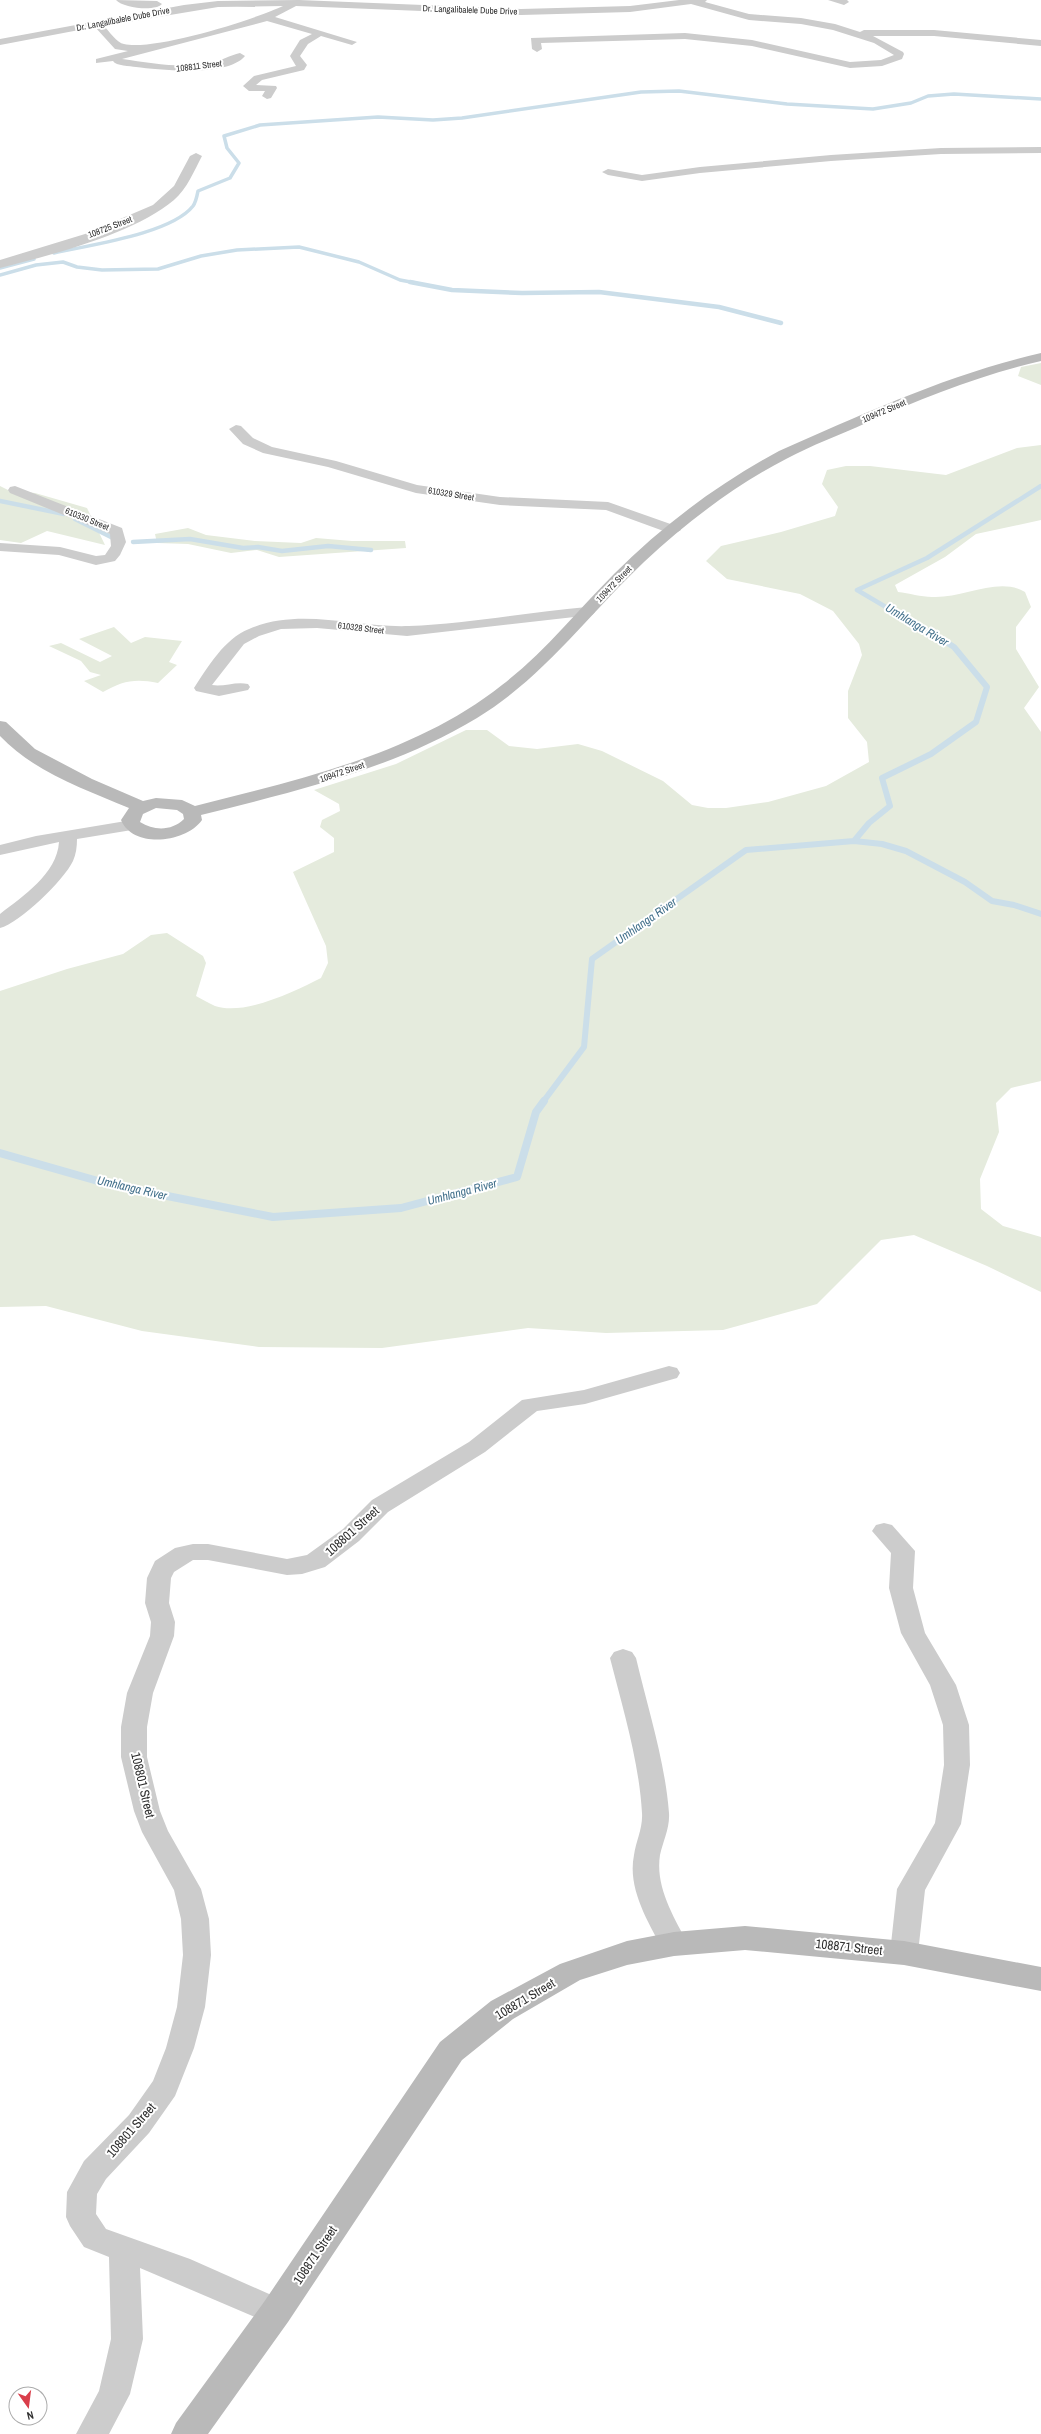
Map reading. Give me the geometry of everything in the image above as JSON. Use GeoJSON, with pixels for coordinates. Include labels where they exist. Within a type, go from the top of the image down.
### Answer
{"type":"FeatureCollection","features":[{"type":"Feature","properties":{"kind":"street"},"geometry":{"type":"LineString","coordinates":[[121,0],[136,5],[185,0]]}},
{"type":"Feature","properties":{"kind":"street"},"geometry":{"type":"LineString","coordinates":[[833,0],[844,2]]}},
{"type":"Feature","properties":{"kind":"street"},"geometry":{"type":"LineString","coordinates":[[537,48],[534,40],[617,39],[674,36],[752,43],[850,65],[882,63],[898,57],[899,54],[896,51],[857,34],[818,24],[714,13],[697,1]]}},
{"type":"Feature","properties":{"kind":"street","name":"Dr. Langalibalele Dube Drive"},"geometry":{"type":"LineString","coordinates":[[0,42],[213,4],[300,3],[521,12],[630,8],[697,1]]}},
{"type":"Feature","properties":{"kind":"street"},"geometry":{"type":"LineString","coordinates":[[97,24],[120,51],[143,50],[265,18],[300,3]]}},
{"type":"Feature","properties":{"kind":"street"},"geometry":{"type":"LineString","coordinates":[[265,18],[352,42]]}},
{"type":"Feature","properties":{"kind":"street"},"geometry":{"type":"LineString","coordinates":[[706,29],[703,33],[720,39]]}},
{"type":"Feature","properties":{"kind":"street"},"geometry":{"type":"LineString","coordinates":[[267,96],[272,88],[249,88],[248,86],[258,78],[300,68],[302,66],[301,61],[295,56],[304,42],[320,33]]}},
{"type":"Feature","properties":{"kind":"street"},"geometry":{"type":"LineString","coordinates":[[857,34],[934,33],[1041,43]]}},
{"type":"Feature","properties":{"kind":"street","name":"108811 Street"},"geometry":{"type":"LineString","coordinates":[[120,51],[105,60],[177,70],[217,65],[240,56]]}},
{"type":"Feature","properties":{"kind":"street"},"geometry":{"type":"LineString","coordinates":[[608,172],[642,178],[700,170],[830,158],[941,151],[1041,150]]}},
{"type":"Feature","properties":{"kind":"street","name":"108725 Street"},"geometry":{"type":"LineString","coordinates":[[0,264],[115,226],[152,210],[169,199],[178,190],[196,156]]}},
{"type":"Feature","properties":{"kind":"street","name":"109472 Street"},"geometry":{"type":"LineString","coordinates":[[192,812],[323,779],[380,759],[455,725],[507,689],[587,612],[620,577],[674,530],[718,495],[759,467],[784,454],[978,373],[1041,357]]}},
{"type":"Feature","properties":{"kind":"street","name":"610329 Street"},"geometry":{"type":"LineString","coordinates":[[236,428],[248,441],[268,450],[331,464],[416,489],[500,501],[608,506],[674,530]]}},
{"type":"Feature","properties":{"kind":"street","name":"610330 Street"},"geometry":{"type":"LineString","coordinates":[[0,547],[60,551],[96,561],[110,558],[118,546],[120,538],[117,531],[112,528],[15,490]]}},
{"type":"Feature","properties":{"kind":"street","name":"610328 Street"},"geometry":{"type":"LineString","coordinates":[[242,687],[219,691],[202,688],[230,647],[252,634],[276,626],[306,623],[345,625],[374,631],[408,631],[587,612]]}},
{"type":"Feature","properties":{"kind":"street"},"geometry":{"type":"LineString","coordinates":[[0,726],[18,744],[42,760],[142,806],[174,804],[192,812],[194,816],[190,825],[172,832],[150,833],[132,825],[68,835],[0,850]]}},
{"type":"Feature","properties":{"kind":"street"},"geometry":{"type":"LineString","coordinates":[[132,825],[131,816],[142,806]]}},
{"type":"Feature","properties":{"kind":"street"},"geometry":{"type":"LineString","coordinates":[[0,923],[51,878],[64,862],[68,849],[68,835]]}},
{"type":"Feature","properties":{"kind":"street","name":"108801 Street"},"geometry":{"type":"LineString","coordinates":[[276,2312],[179,2270],[95,2238],[81,2218],[82,2192],[95,2170],[152,2108],[165,2087],[180,2048],[191,2007],[196,1955],[195,1919],[187,1889],[155,1832],[147,1811],[134,1757],[134,1728],[140,1693],[162,1636],[163,1622],[157,1603],[156,1588],[164,1567],[184,1554],[193,1552],[208,1552],[287,1567],[302,1566],[316,1561],[351,1535],[380,1506],[477,1447],[530,1405],[585,1397],[669,1373]]}},
{"type":"Feature","properties":{"kind":"street"},"geometry":{"type":"LineString","coordinates":[[884,1530],[903,1551],[901,1588],[914,1634],[943,1685],[956,1725],[957,1765],[948,1824],[911,1889],[907,1911],[904,1954]]}},
{"type":"Feature","properties":{"kind":"street"},"geometry":{"type":"LineString","coordinates":[[623,1658],[647,1760],[656,1810],[654,1833],[647,1856],[648,1886],[674,1944]]}},
{"type":"Feature","properties":{"kind":"street","name":"108871 Street"},"geometry":{"type":"LineString","coordinates":[[188,2434],[276,2312],[451,2051],[502,2010],[570,1972],[627,1953],[674,1944],[745,1938],[837,1945],[904,1954],[1041,1979]]}},
{"type":"Feature","properties":{"kind":"street"},"geometry":{"type":"LineString","coordinates":[[92,2434],[114,2394],[127,2339],[124,2249]]}},
{"type":"Feature","properties":{"kind":"shaded area"},"geometry":{"type":"Polygon","coordinates":[[[1041,363],[1041,385],[1018,376],[1021,367],[1041,363]]]}},
{"type":"Feature","properties":{"kind":"shaded area"},"geometry":{"type":"Polygon","coordinates":[[[1041,445],[1041,520],[976,534],[945,557],[895,585],[898,592],[932,597],[943,597],[980,589],[1004,586],[1025,592],[1031,607],[1016,627],[1016,649],[1039,687],[1024,708],[1041,732],[1041,1081],[1011,1088],[996,1103],[999,1132],[980,1179],[981,1209],[1003,1226],[1041,1237],[1041,1292],[987,1266],[914,1235],[881,1240],[817,1304],[723,1330],[606,1333],[528,1328],[382,1348],[259,1347],[142,1331],[46,1306],[0,1307],[0,991],[67,969],[123,954],[151,935],[167,933],[203,956],[206,963],[196,996],[215,1006],[241,1008],[255,1005],[270,1001],[321,978],[328,963],[326,946],[293,872],[334,852],[334,838],[320,827],[322,820],[340,811],[339,804],[314,790],[396,764],[466,730],[487,730],[509,746],[537,749],[578,744],[602,751],[663,781],[692,805],[708,808],[726,808],[768,802],[826,786],[869,762],[867,742],[848,718],[848,691],[862,655],[859,644],[833,611],[800,594],[727,579],[706,561],[721,546],[781,532],[835,516],[838,507],[822,484],[827,470],[846,466],[870,466],[946,475],[1017,448],[1041,445]]]}},
{"type":"Feature","properties":{"kind":"shaded area"},"geometry":{"type":"Polygon","coordinates":[[[0,486],[8,490],[35,493],[87,508],[105,545],[47,531],[21,543],[0,540],[0,486]]]}},
{"type":"Feature","properties":{"kind":"shaded area"},"geometry":{"type":"Polygon","coordinates":[[[188,528],[206,535],[255,541],[301,543],[316,538],[352,541],[405,541],[406,548],[279,557],[257,550],[231,553],[188,544],[157,543],[155,534],[188,528]]]}},
{"type":"Feature","properties":{"kind":"shaded area"},"geometry":{"type":"Polygon","coordinates":[[[114,627],[131,643],[145,637],[182,641],[169,662],[177,665],[158,683],[142,681],[129,682],[116,685],[103,692],[84,681],[101,675],[90,672],[81,661],[49,646],[61,643],[100,662],[112,656],[79,639],[114,627]]]}},
{"type":"Feature","properties":{"kind":"waterway"},"geometry":{"type":"LineString","coordinates":[[54,253],[108,242],[149,231],[182,216],[193,206],[198,191],[230,178],[239,163],[227,148],[224,136],[260,125],[378,117],[433,120],[462,118],[641,92],[679,91],[787,104],[873,109],[911,103],[928,96],[954,94],[1041,99]]}},
{"type":"Feature","properties":{"kind":"waterway"},"geometry":{"type":"LineString","coordinates":[[0,275],[36,265],[63,262],[77,267],[102,270],[158,269],[201,256],[237,250],[299,247],[359,262],[400,280],[416,283]]}},
{"type":"Feature","properties":{"kind":"waterway"},"geometry":{"type":"LineString","coordinates":[[0,268],[34,259]]}},
{"type":"Feature","properties":{"kind":"waterway"},"geometry":{"type":"LineString","coordinates":[[410,282],[452,290],[522,293],[599,292],[719,307],[781,323]]}},
{"type":"Feature","properties":{"kind":"waterway","name":"Umhlanga River"},"geometry":{"type":"LineString","coordinates":[[947,643],[857,590],[927,558],[1041,486]]}},
{"type":"Feature","properties":{"kind":"waterway"},"geometry":{"type":"LineString","coordinates":[[0,501],[64,514]]}},
{"type":"Feature","properties":{"kind":"waterway"},"geometry":{"type":"LineString","coordinates":[[75,519],[113,538]]}},
{"type":"Feature","properties":{"kind":"waterway"},"geometry":{"type":"LineString","coordinates":[[133,542],[190,539],[243,548],[258,547],[282,551],[328,546],[371,550]]}},
{"type":"Feature","properties":{"kind":"waterway","name":"Umhlanga River"},"geometry":{"type":"LineString","coordinates":[[854,841],[869,823],[890,806],[882,778],[931,754],[976,722],[987,687],[954,647],[946,642]]}},
{"type":"Feature","properties":{"kind":"waterway","name":"Umhlanga River"},"geometry":{"type":"LineString","coordinates":[[543,1102],[584,1047],[592,959],[746,850],[854,841]]}},
{"type":"Feature","properties":{"kind":"waterway"},"geometry":{"type":"LineString","coordinates":[[854,841],[882,844],[906,851],[965,882],[992,901],[1014,905],[1041,914]]}},
{"type":"Feature","properties":{"kind":"waterway","name":"Umhlanga River"},"geometry":{"type":"LineString","coordinates":[[0,1153],[112,1185],[273,1217],[401,1208],[517,1177],[536,1112],[544,1101]]}}]}
